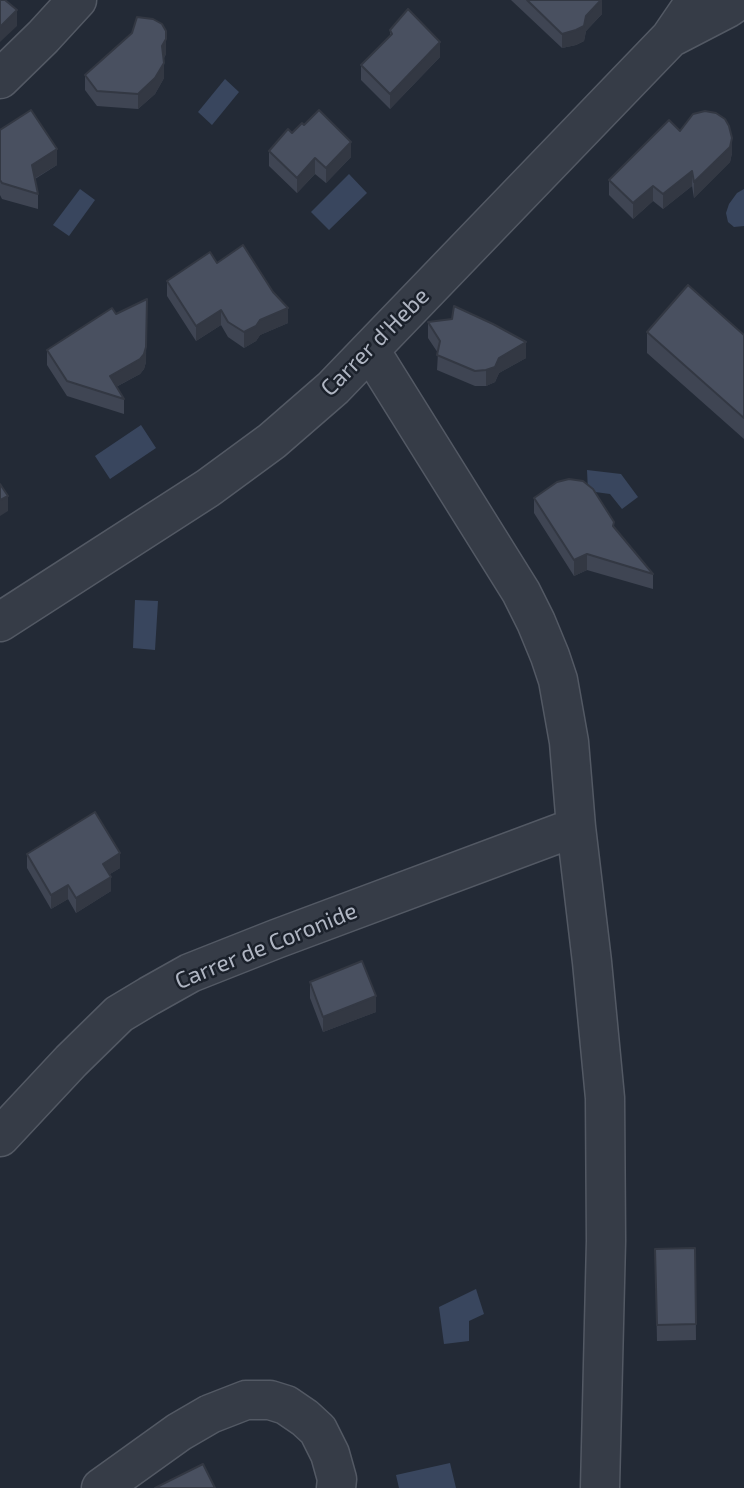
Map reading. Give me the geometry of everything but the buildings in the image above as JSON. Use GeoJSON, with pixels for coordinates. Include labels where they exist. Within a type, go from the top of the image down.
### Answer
{"type":"FeatureCollection","features":[{"type":"Feature","properties":{"kind":"street"},"geometry":{"type":"LineString","coordinates":[[0,79],[77,0]]}},
{"type":"Feature","properties":{"kind":"street","name":"Carrer d'Hebe"},"geometry":{"type":"LineString","coordinates":[[0,622],[208,488],[282,432],[333,387],[670,38],[696,0]]}},
{"type":"Feature","properties":{"kind":"street"},"geometry":{"type":"LineString","coordinates":[[670,38],[718,14],[739,0]]}},
{"type":"Feature","properties":{"kind":"street"},"geometry":{"type":"LineString","coordinates":[[370,350],[521,592],[550,656],[562,703],[569,742],[605,1098],[606,1241],[600,1488]]}},
{"type":"Feature","properties":{"kind":"street","name":"Carrer de Coronide"},"geometry":{"type":"LineString","coordinates":[[0,1136],[119,1014],[190,973],[576,827]]}},
{"type":"Feature","properties":{"kind":"street"},"geometry":{"type":"LineString","coordinates":[[101,1488],[179,1432],[210,1414],[246,1400],[270,1400],[286,1405],[318,1430],[330,1454],[337,1479],[336,1488]]}},
{"type":"Feature","properties":{"kind":"water"},"geometry":{"type":"Polygon","coordinates":[[[225,79],[239,92],[212,125],[198,112],[225,79]]]}},
{"type":"Feature","properties":{"kind":"water"},"geometry":{"type":"Polygon","coordinates":[[[349,174],[367,193],[329,230],[311,212],[349,174]]]}},
{"type":"Feature","properties":{"kind":"water"},"geometry":{"type":"Polygon","coordinates":[[[80,189],[95,200],[69,236],[53,225],[80,189]]]}},
{"type":"Feature","properties":{"kind":"water"},"geometry":{"type":"Polygon","coordinates":[[[744,189],[744,226],[734,227],[728,222],[726,213],[737,193],[744,189]]]}},
{"type":"Feature","properties":{"kind":"water"},"geometry":{"type":"Polygon","coordinates":[[[141,425],[156,448],[110,479],[95,456],[141,425]]]}},
{"type":"Feature","properties":{"kind":"water"},"geometry":{"type":"Polygon","coordinates":[[[587,470],[621,474],[638,497],[622,509],[610,494],[588,491],[587,470]]]}},
{"type":"Feature","properties":{"kind":"water"},"geometry":{"type":"Polygon","coordinates":[[[135,600],[158,601],[155,650],[133,648],[135,600]]]}},
{"type":"Feature","properties":{"kind":"water"},"geometry":{"type":"Polygon","coordinates":[[[476,1289],[484,1314],[469,1321],[469,1341],[444,1344],[439,1307],[476,1289]]]}},
{"type":"Feature","properties":{"kind":"water"},"geometry":{"type":"Polygon","coordinates":[[[450,1463],[456,1488],[399,1488],[396,1475],[450,1463]]]}}]}
